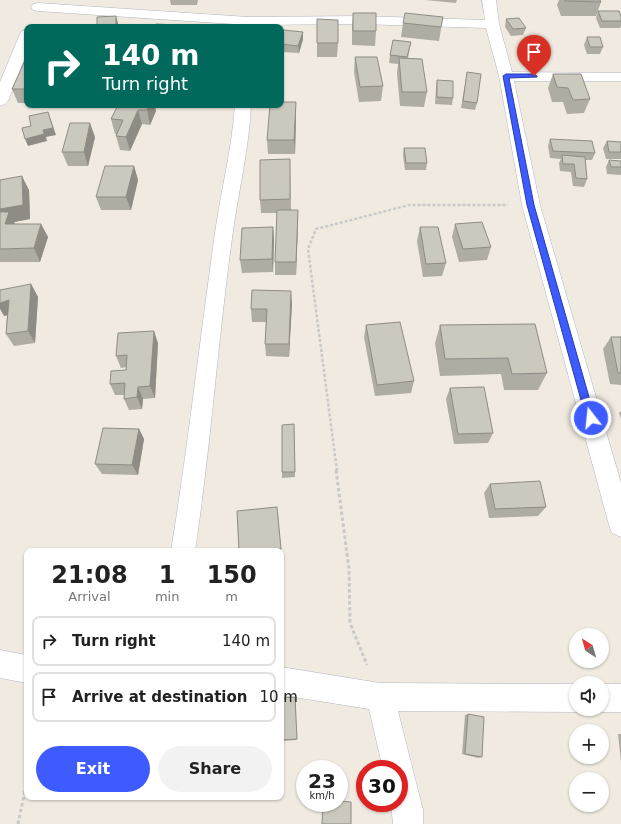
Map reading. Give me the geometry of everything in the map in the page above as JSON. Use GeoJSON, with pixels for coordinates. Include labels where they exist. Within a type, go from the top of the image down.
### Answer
{"type":"FeatureCollection","features":[{"type":"Feature","properties":{"kind":"street"},"geometry":{"type":"LineString","coordinates":[[489,0],[492,24],[506,76],[531,205],[621,525]]}},
{"type":"Feature","properties":{"kind":"street"},"geometry":{"type":"LineString","coordinates":[[31,24],[39,3],[248,24],[360,20],[492,24]]}},
{"type":"Feature","properties":{"kind":"street"},"geometry":{"type":"LineString","coordinates":[[0,101],[24,41]]}},
{"type":"Feature","properties":{"kind":"street"},"geometry":{"type":"LineString","coordinates":[[506,76],[621,77]]}},
{"type":"Feature","properties":{"kind":"street"},"geometry":{"type":"LineString","coordinates":[[183,548],[192,493],[224,231],[241,138],[243,108]]}},
{"type":"Feature","properties":{"kind":"street"},"geometry":{"type":"LineString","coordinates":[[0,664],[24,668]]}},
{"type":"Feature","properties":{"kind":"street"},"geometry":{"type":"LineString","coordinates":[[284,681],[380,697],[569,698]]}},
{"type":"Feature","properties":{"kind":"street"},"geometry":{"type":"LineString","coordinates":[[380,697],[396,760]]}},
{"type":"Feature","properties":{"kind":"street"},"geometry":{"type":"LineString","coordinates":[[609,698],[621,698]]}},
{"type":"Feature","properties":{"kind":"street"},"geometry":{"type":"LineString","coordinates":[[408,812],[408,824]]}},
{"type":"Feature","properties":{"kind":"path"},"geometry":{"type":"LineString","coordinates":[[380,697],[350,623],[349,570],[308,249],[316,229],[408,205],[531,205]]}},
{"type":"Feature","properties":{"kind":"path"},"geometry":{"type":"LineString","coordinates":[[18,824],[24,795]]}},
{"type":"Feature","properties":{"kind":"building"},"geometry":{"type":"Polygon","coordinates":[[[600,0],[601,2],[565,1],[600,0]]]}},
{"type":"Feature","properties":{"kind":"building"},"geometry":{"type":"Polygon","coordinates":[[[598,11],[619,11],[621,21],[602,21],[598,11]]]}},
{"type":"Feature","properties":{"kind":"building"},"geometry":{"type":"Polygon","coordinates":[[[353,13],[376,13],[376,31],[353,31],[353,13]]]}},
{"type":"Feature","properties":{"kind":"building"},"geometry":{"type":"Polygon","coordinates":[[[405,13],[443,17],[441,27],[403,23],[405,13]]]}},
{"type":"Feature","properties":{"kind":"building"},"geometry":{"type":"Polygon","coordinates":[[[116,16],[116,24],[97,24],[97,17],[116,16]]]}},
{"type":"Feature","properties":{"kind":"building"},"geometry":{"type":"Polygon","coordinates":[[[519,18],[526,28],[513,29],[506,19],[519,18]]]}},
{"type":"Feature","properties":{"kind":"building"},"geometry":{"type":"Polygon","coordinates":[[[317,19],[338,20],[338,43],[317,43],[317,19]]]}},
{"type":"Feature","properties":{"kind":"building"},"geometry":{"type":"Polygon","coordinates":[[[284,30],[303,32],[298,46],[284,44],[284,30]]]}},
{"type":"Feature","properties":{"kind":"building"},"geometry":{"type":"Polygon","coordinates":[[[587,37],[600,37],[603,47],[590,47],[587,37]]]}},
{"type":"Feature","properties":{"kind":"building"},"geometry":{"type":"Polygon","coordinates":[[[393,40],[411,42],[407,57],[390,55],[393,40]]]}},
{"type":"Feature","properties":{"kind":"building"},"geometry":{"type":"Polygon","coordinates":[[[355,57],[377,57],[383,86],[360,87],[355,57]]]}},
{"type":"Feature","properties":{"kind":"building"},"geometry":{"type":"Polygon","coordinates":[[[399,58],[422,59],[427,92],[402,92],[399,58]]]}},
{"type":"Feature","properties":{"kind":"building"},"geometry":{"type":"Polygon","coordinates":[[[24,63],[24,89],[12,89],[24,63]]]}},
{"type":"Feature","properties":{"kind":"building"},"geometry":{"type":"Polygon","coordinates":[[[467,72],[481,74],[477,103],[463,101],[467,72]]]}},
{"type":"Feature","properties":{"kind":"building"},"geometry":{"type":"Polygon","coordinates":[[[553,74],[581,74],[590,99],[573,100],[568,88],[557,87],[553,74]]]}},
{"type":"Feature","properties":{"kind":"building"},"geometry":{"type":"Polygon","coordinates":[[[437,80],[453,81],[453,98],[437,97],[437,80]]]}},
{"type":"Feature","properties":{"kind":"building"},"geometry":{"type":"Polygon","coordinates":[[[284,102],[296,102],[294,140],[267,140],[270,108],[284,108],[284,102]]]}},
{"type":"Feature","properties":{"kind":"building"},"geometry":{"type":"Polygon","coordinates":[[[116,108],[148,108],[147,110],[138,110],[126,137],[116,136],[123,120],[111,119],[116,108]]]}},
{"type":"Feature","properties":{"kind":"building"},"geometry":{"type":"Polygon","coordinates":[[[48,112],[53,128],[43,130],[44,134],[25,139],[22,128],[31,126],[29,116],[48,112]]]}},
{"type":"Feature","properties":{"kind":"building"},"geometry":{"type":"Polygon","coordinates":[[[70,123],[90,123],[84,152],[62,152],[70,123]]]}},
{"type":"Feature","properties":{"kind":"building"},"geometry":{"type":"Polygon","coordinates":[[[550,139],[592,141],[595,153],[553,151],[550,139]]]}},
{"type":"Feature","properties":{"kind":"building"},"geometry":{"type":"Polygon","coordinates":[[[607,141],[621,142],[621,152],[609,152],[607,141]]]}},
{"type":"Feature","properties":{"kind":"building"},"geometry":{"type":"Polygon","coordinates":[[[404,148],[425,148],[427,163],[406,163],[404,148]]]}},
{"type":"Feature","properties":{"kind":"building"},"geometry":{"type":"Polygon","coordinates":[[[562,155],[585,157],[587,179],[576,178],[574,164],[563,164],[562,155]]]}},
{"type":"Feature","properties":{"kind":"building"},"geometry":{"type":"Polygon","coordinates":[[[290,159],[290,199],[260,200],[260,160],[290,159]]]}},
{"type":"Feature","properties":{"kind":"building"},"geometry":{"type":"Polygon","coordinates":[[[609,160],[621,161],[621,167],[611,167],[609,160]]]}},
{"type":"Feature","properties":{"kind":"building"},"geometry":{"type":"Polygon","coordinates":[[[105,166],[134,166],[126,197],[96,197],[105,166]]]}},
{"type":"Feature","properties":{"kind":"building"},"geometry":{"type":"Polygon","coordinates":[[[22,176],[23,205],[0,209],[0,180],[22,176]]]}},
{"type":"Feature","properties":{"kind":"building"},"geometry":{"type":"Polygon","coordinates":[[[277,210],[298,210],[296,262],[275,262],[277,210]]]}},
{"type":"Feature","properties":{"kind":"building"},"geometry":{"type":"Polygon","coordinates":[[[0,212],[9,212],[5,224],[41,224],[34,248],[0,249],[0,212]]]}},
{"type":"Feature","properties":{"kind":"building"},"geometry":{"type":"Polygon","coordinates":[[[482,222],[491,247],[463,249],[455,224],[482,222]]]}},
{"type":"Feature","properties":{"kind":"building"},"geometry":{"type":"Polygon","coordinates":[[[273,227],[272,259],[240,260],[242,228],[273,227]]]}},
{"type":"Feature","properties":{"kind":"building"},"geometry":{"type":"Polygon","coordinates":[[[420,227],[438,227],[446,263],[426,264],[420,227]]]}},
{"type":"Feature","properties":{"kind":"building"},"geometry":{"type":"Polygon","coordinates":[[[31,284],[28,331],[6,334],[9,300],[0,303],[0,290],[31,284]]]}},
{"type":"Feature","properties":{"kind":"building"},"geometry":{"type":"Polygon","coordinates":[[[252,290],[291,291],[289,344],[265,344],[267,309],[251,309],[252,290]]]}},
{"type":"Feature","properties":{"kind":"building"},"geometry":{"type":"Polygon","coordinates":[[[400,322],[414,381],[377,385],[366,325],[400,322]]]}},
{"type":"Feature","properties":{"kind":"building"},"geometry":{"type":"Polygon","coordinates":[[[535,324],[547,373],[512,374],[508,358],[445,359],[440,325],[535,324]]]}},
{"type":"Feature","properties":{"kind":"building"},"geometry":{"type":"Polygon","coordinates":[[[154,331],[150,386],[138,387],[137,397],[124,399],[125,383],[110,384],[111,371],[126,370],[127,355],[116,356],[118,333],[154,331]]]}},
{"type":"Feature","properties":{"kind":"building"},"geometry":{"type":"Polygon","coordinates":[[[611,337],[621,337],[621,373],[618,373],[611,337]]]}},
{"type":"Feature","properties":{"kind":"building"},"geometry":{"type":"Polygon","coordinates":[[[484,387],[493,433],[458,434],[450,388],[484,387]]]}},
{"type":"Feature","properties":{"kind":"building"},"geometry":{"type":"Polygon","coordinates":[[[294,424],[295,472],[282,472],[282,425],[294,424]]]}},
{"type":"Feature","properties":{"kind":"building"},"geometry":{"type":"Polygon","coordinates":[[[103,428],[139,429],[132,465],[95,464],[103,428]]]}},
{"type":"Feature","properties":{"kind":"building"},"geometry":{"type":"Polygon","coordinates":[[[540,481],[546,507],[495,509],[490,484],[540,481]]]}},
{"type":"Feature","properties":{"kind":"building"},"geometry":{"type":"Polygon","coordinates":[[[277,507],[281,548],[239,548],[237,511],[277,507]]]}},
{"type":"Feature","properties":{"kind":"building"},"geometry":{"type":"Polygon","coordinates":[[[295,697],[297,739],[284,740],[284,698],[295,697]]]}},
{"type":"Feature","properties":{"kind":"building"},"geometry":{"type":"Polygon","coordinates":[[[468,714],[484,717],[482,757],[465,754],[468,714]]]}},
{"type":"Feature","properties":{"kind":"building"},"geometry":{"type":"Polygon","coordinates":[[[348,802],[351,802],[351,824],[322,824],[323,812],[348,812],[348,802]]]}},
{"type":"Feature","properties":{"kind":"route"},"geometry":{"type":"LineString","coordinates":[[534,76],[506,76],[531,205],[591,418]]}}]}
